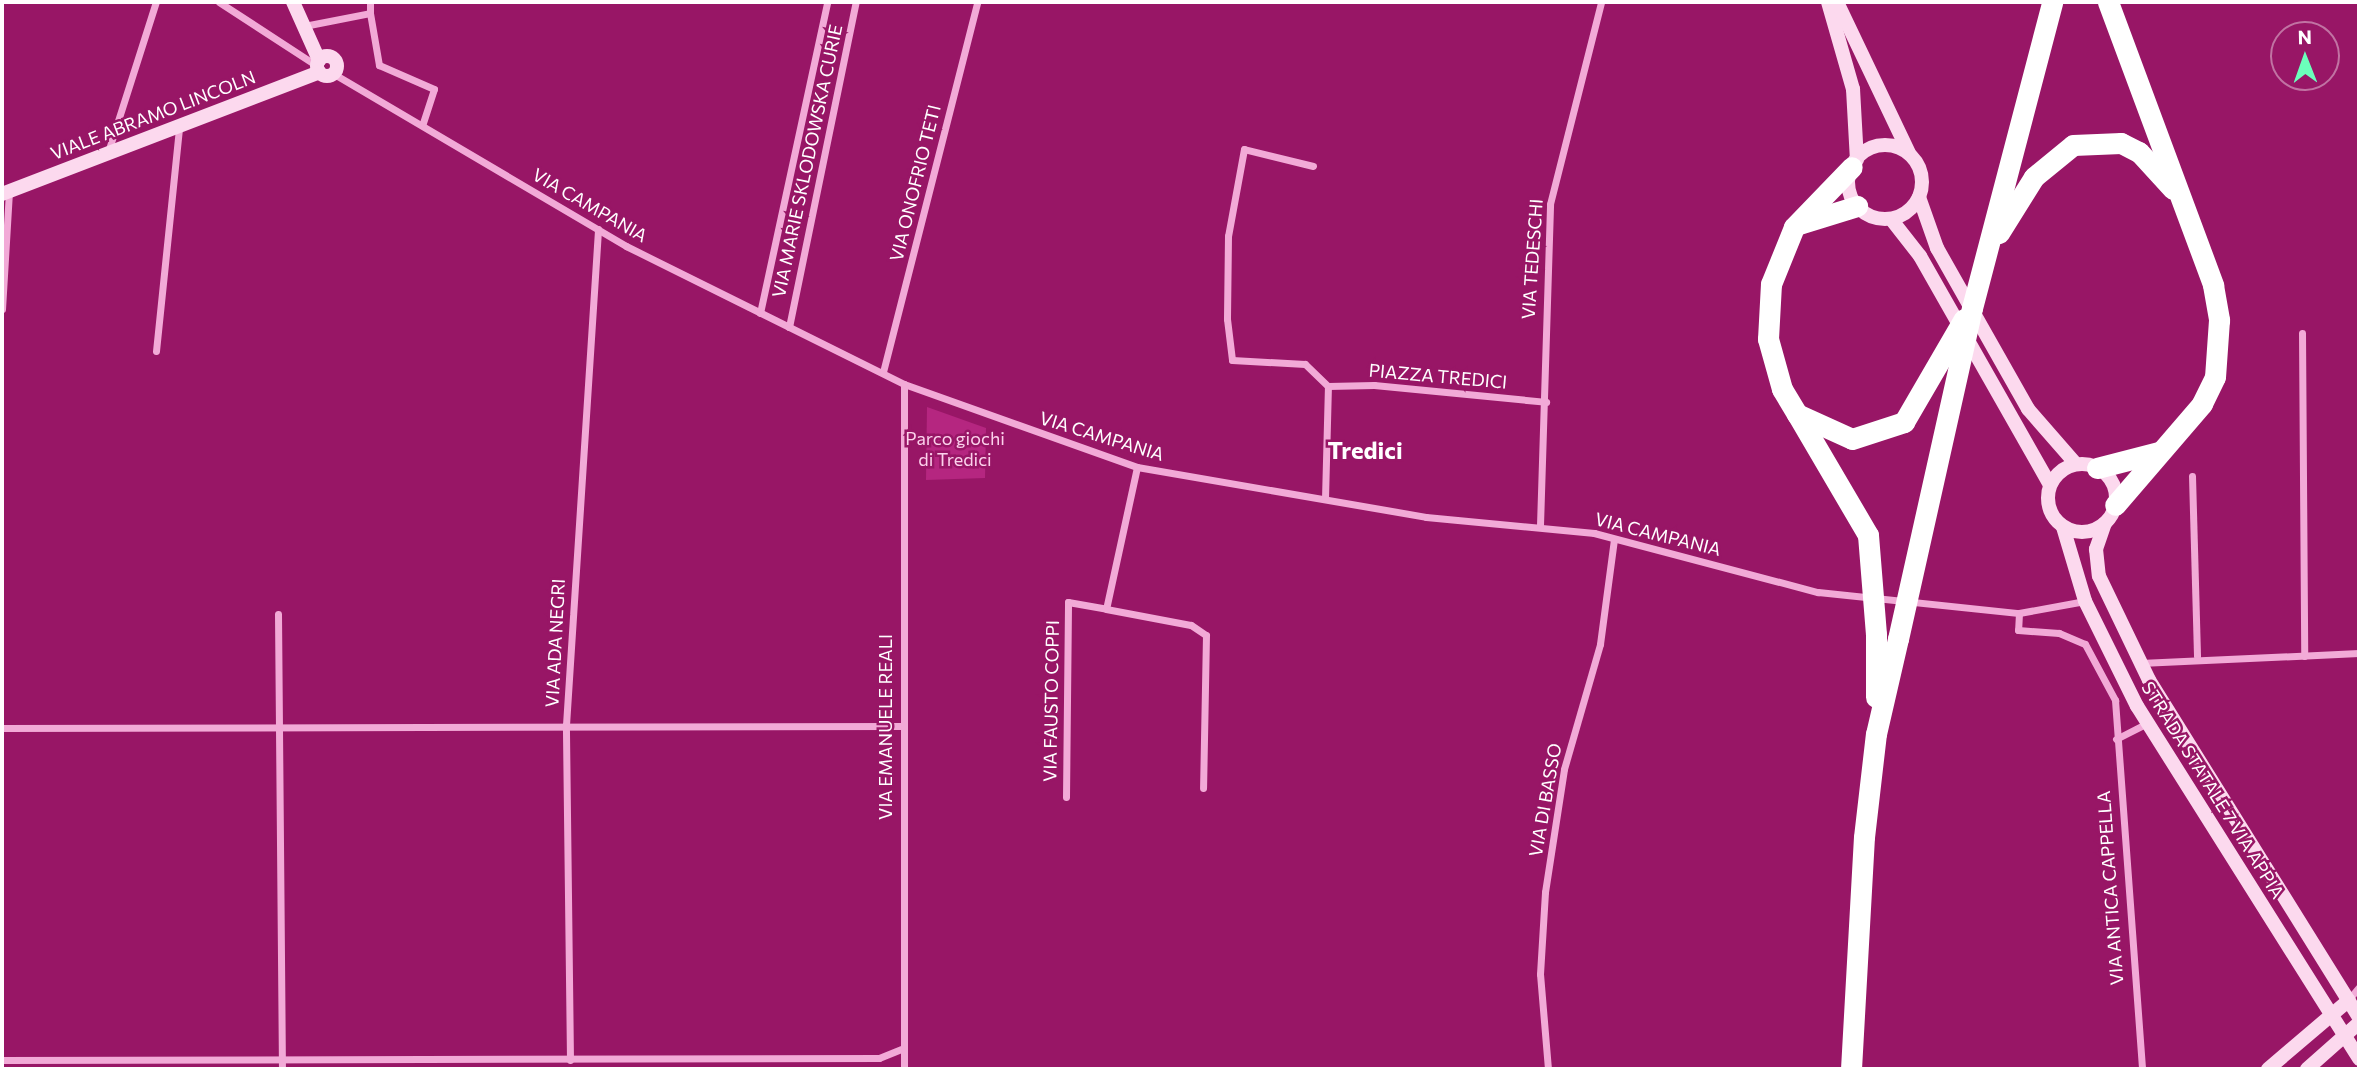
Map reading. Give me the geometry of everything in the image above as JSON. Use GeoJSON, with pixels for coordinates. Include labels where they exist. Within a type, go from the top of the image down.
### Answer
{"type":"FeatureCollection","features":[{"type":"Feature","properties":{"kind":"highway"},"geometry":{"type":"LineString","coordinates":[[1876,734],[1972,308],[2052,2]]}},
{"type":"Feature","properties":{"kind":"highway"},"geometry":{"type":"LineString","coordinates":[[2108,2],[2181,199],[2218,320],[2216,377],[2189,425],[2171,448],[2115,505]]}},
{"type":"Feature","properties":{"kind":"highway"},"geometry":{"type":"LineString","coordinates":[[1988,251],[2034,177],[2073,145],[2121,143],[2139,152],[2181,199]]}},
{"type":"Feature","properties":{"kind":"highway"},"geometry":{"type":"LineString","coordinates":[[1852,1069],[1876,734],[1876,634],[1868,535],[1797,414],[1773,365],[1767,314],[1780,253],[1794,227],[1854,163]]}},
{"type":"Feature","properties":{"kind":"highway"},"geometry":{"type":"LineString","coordinates":[[1794,227],[1857,206]]}},
{"type":"Feature","properties":{"kind":"highway"},"geometry":{"type":"LineString","coordinates":[[1797,414],[1852,439],[1904,422],[1972,308]]}},
{"type":"Feature","properties":{"kind":"highway"},"geometry":{"type":"LineString","coordinates":[[2097,468],[2171,448]]}},
{"type":"Feature","properties":{"kind":"main road"},"geometry":{"type":"LineString","coordinates":[[293,2],[318,66],[334,74]]}},
{"type":"Feature","properties":{"kind":"main road"},"geometry":{"type":"LineString","coordinates":[[1828,2],[1853,89],[1854,163],[1849,187],[1857,206],[1891,219],[1919,197]]}},
{"type":"Feature","properties":{"kind":"main road"},"geometry":{"type":"LineString","coordinates":[[1837,2],[1909,155],[1921,174],[1919,197],[1937,248],[2028,409],[2076,464],[2097,468],[2114,487],[2115,505]]}},
{"type":"Feature","properties":{"kind":"main road","name":"VIALE ABRAMO LINCOLN"},"geometry":{"type":"LineString","coordinates":[[6,192],[178,126],[318,66]]}},
{"type":"Feature","properties":{"kind":"main road"},"geometry":{"type":"LineString","coordinates":[[1854,163],[1882,146],[1909,155]]}},
{"type":"Feature","properties":{"kind":"main road","name":"STRADA STATALE 7 VIA APPIA"},"geometry":{"type":"LineString","coordinates":[[1891,219],[1920,256],[2050,485],[2049,508],[2063,527],[2085,601],[2147,723],[2359,1059]]}},
{"type":"Feature","properties":{"kind":"main road"},"geometry":{"type":"LineString","coordinates":[[2050,485],[2076,464]]}},
{"type":"Feature","properties":{"kind":"main road","name":"STRADA STATALE 7 VIA APPIA"},"geometry":{"type":"LineString","coordinates":[[2115,505],[2096,549],[2099,576],[2140,663],[2359,1017]]}},
{"type":"Feature","properties":{"kind":"main road"},"geometry":{"type":"LineString","coordinates":[[2063,527],[2084,532],[2105,523]]}},
{"type":"Feature","properties":{"kind":"main road"},"geometry":{"type":"LineString","coordinates":[[2268,1069],[2349,1000]]}},
{"type":"Feature","properties":{"kind":"main road"},"geometry":{"type":"LineString","coordinates":[[2307,1069],[2359,1023]]}},
{"type":"Feature","properties":{"kind":"street"},"geometry":{"type":"LineString","coordinates":[[108,153],[156,2]]}},
{"type":"Feature","properties":{"kind":"street"},"geometry":{"type":"LineString","coordinates":[[219,2],[318,66]]}},
{"type":"Feature","properties":{"kind":"street"},"geometry":{"type":"LineString","coordinates":[[370,2],[379,65],[435,89],[422,125]]}},
{"type":"Feature","properties":{"kind":"street","name":"VIA MARIE SKLODOWSKA CURIE"},"geometry":{"type":"LineString","coordinates":[[760,313],[827,2]]}},
{"type":"Feature","properties":{"kind":"street","name":"VIA MARIE SKLODOWSKA CURIE"},"geometry":{"type":"LineString","coordinates":[[789,327],[856,2]]}},
{"type":"Feature","properties":{"kind":"street","name":"VIA ONOFRIO TETI"},"geometry":{"type":"LineString","coordinates":[[883,372],[978,2]]}},
{"type":"Feature","properties":{"kind":"street","name":"VIA TEDESCHI"},"geometry":{"type":"LineString","coordinates":[[1540,525],[1546,402],[1550,204],[1601,2]]}},
{"type":"Feature","properties":{"kind":"street"},"geometry":{"type":"LineString","coordinates":[[304,26],[370,13]]}},
{"type":"Feature","properties":{"kind":"street","name":"VIA CAMPANIA"},"geometry":{"type":"LineString","coordinates":[[334,74],[598,229],[904,384],[1137,467],[1426,517],[1540,525],[1614,539],[1818,592],[2019,613],[2085,601]]}},
{"type":"Feature","properties":{"kind":"street"},"geometry":{"type":"LineString","coordinates":[[156,351],[178,126]]}},
{"type":"Feature","properties":{"kind":"street"},"geometry":{"type":"LineString","coordinates":[[1313,166],[1244,149],[1228,236],[1227,319],[1232,360],[1305,364],[1328,386],[1325,499]]}},
{"type":"Feature","properties":{"kind":"street"},"geometry":{"type":"LineString","coordinates":[[2,309],[6,192]]}},
{"type":"Feature","properties":{"kind":"street","name":"VIA ADA NEGRI"},"geometry":{"type":"LineString","coordinates":[[570,1059],[566,725],[598,229]]}},
{"type":"Feature","properties":{"kind":"street"},"geometry":{"type":"LineString","coordinates":[[2302,333],[2304,656]]}},
{"type":"Feature","properties":{"kind":"street","name":"VIA EMANUELE REALI"},"geometry":{"type":"LineString","coordinates":[[904,384],[901,726],[901,1049],[904,1069]]}},
{"type":"Feature","properties":{"kind":"street","name":"PIAZZA TREDICI"},"geometry":{"type":"LineString","coordinates":[[1328,386],[1546,402]]}},
{"type":"Feature","properties":{"kind":"street"},"geometry":{"type":"LineString","coordinates":[[1106,609],[1137,467]]}},
{"type":"Feature","properties":{"kind":"street"},"geometry":{"type":"LineString","coordinates":[[2192,476],[2197,656]]}},
{"type":"Feature","properties":{"kind":"street","name":"VIA DI BASSO"},"geometry":{"type":"LineString","coordinates":[[1548,1069],[1539,974],[1545,892],[1564,769],[1600,644],[1614,539]]}},
{"type":"Feature","properties":{"kind":"street","name":"VIA FAUSTO COPPI"},"geometry":{"type":"LineString","coordinates":[[1066,797],[1068,601],[1191,625],[1206,635],[1203,788]]}},
{"type":"Feature","properties":{"kind":"street"},"geometry":{"type":"LineString","coordinates":[[2019,613],[2018,630],[2059,633],[2085,644],[2111,687],[2116,739],[2147,723]]}},
{"type":"Feature","properties":{"kind":"street"},"geometry":{"type":"LineString","coordinates":[[278,614],[282,1069]]}},
{"type":"Feature","properties":{"kind":"street"},"geometry":{"type":"LineString","coordinates":[[2140,663],[2197,656],[2359,653]]}},
{"type":"Feature","properties":{"kind":"street"},"geometry":{"type":"LineString","coordinates":[[2,728],[901,726]]}},
{"type":"Feature","properties":{"kind":"street","name":"VIA ANTICA CAPPELLA"},"geometry":{"type":"LineString","coordinates":[[2116,739],[2142,1069]]}},
{"type":"Feature","properties":{"kind":"street"},"geometry":{"type":"LineString","coordinates":[[2349,1000],[2359,987]]}},
{"type":"Feature","properties":{"kind":"street"},"geometry":{"type":"LineString","coordinates":[[2,1060],[878,1058],[901,1049]]}},
{"type":"Feature","properties":{"kind":"green space","name":"Parco giochi di Tredici"},"geometry":{"type":"Polygon","coordinates":[[[927,407],[986,428],[985,478],[926,480],[927,407]]]}},
{"type":"Feature","properties":{"kind":"district","name":"Tredici"},"geometry":{"type":"Point","coordinates":[1365,450]}}]}
